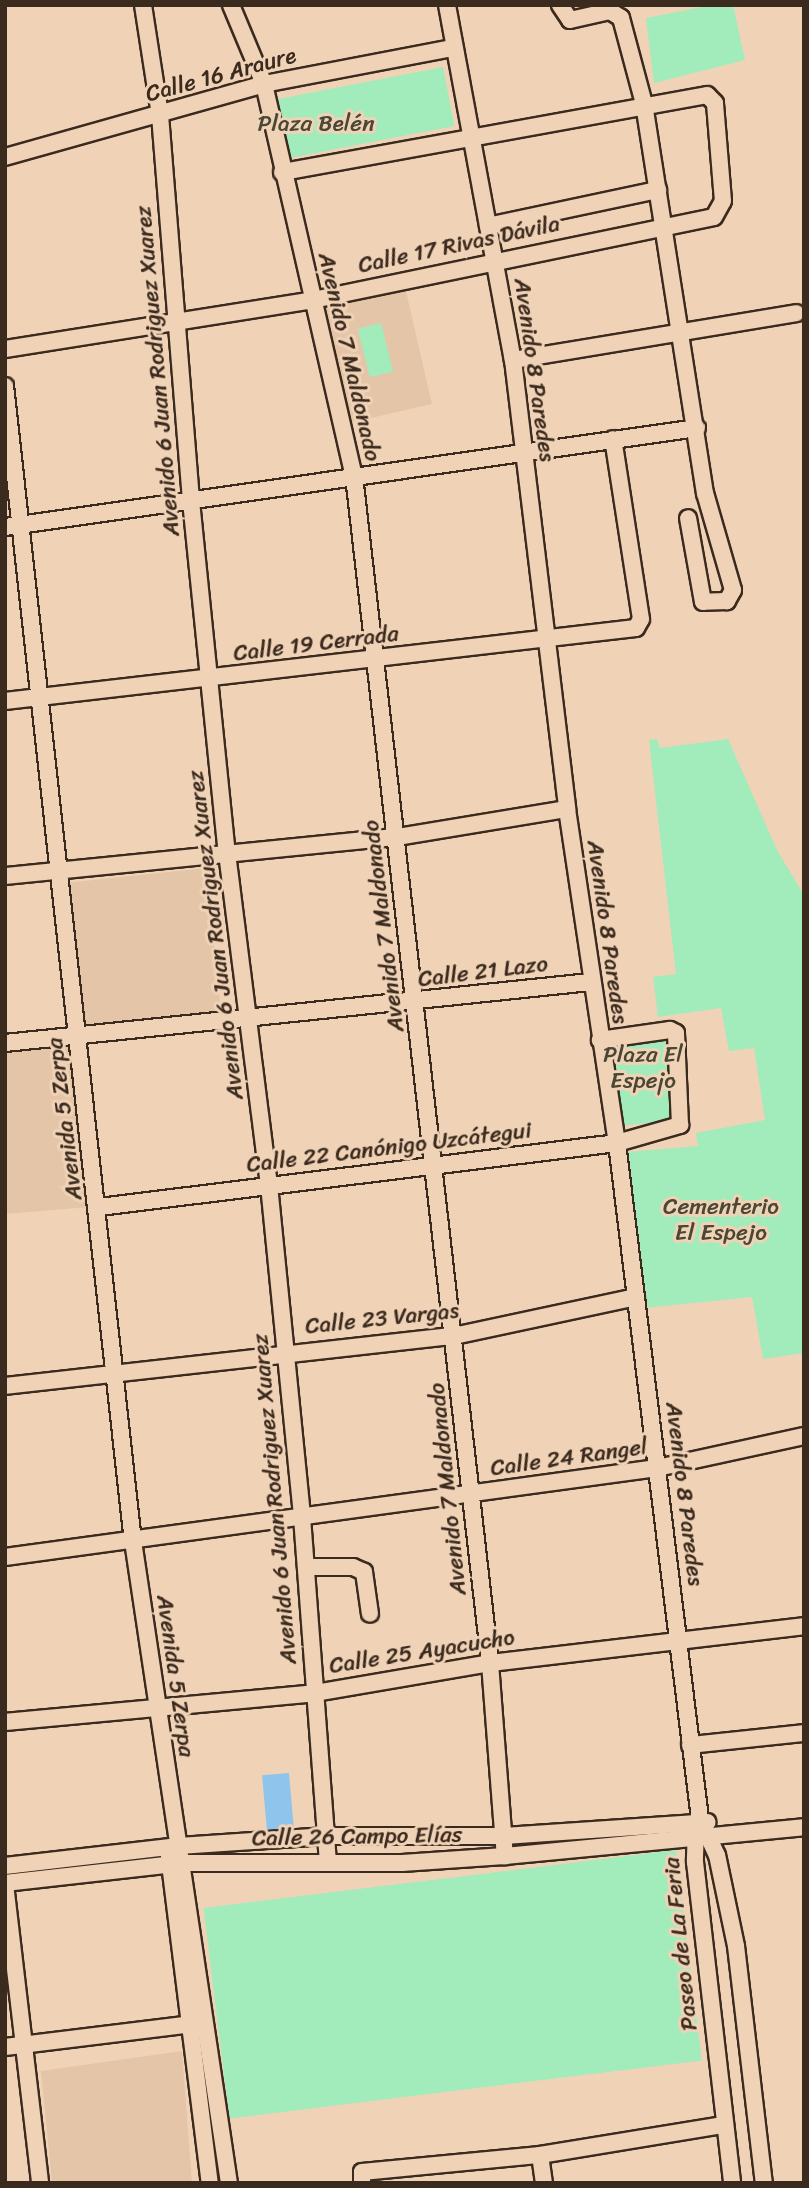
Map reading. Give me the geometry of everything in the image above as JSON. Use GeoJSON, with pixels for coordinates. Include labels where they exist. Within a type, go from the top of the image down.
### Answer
{"type":"FeatureCollection","features":[{"type":"Feature","properties":{"kind":"street","name":"Avenido 6 Juan Rodriguez Xuarez"},"geometry":{"type":"LineString","coordinates":[[143,5],[160,115],[191,501],[212,679],[227,853],[269,1185],[302,1517],[328,1861]]}},
{"type":"Feature","properties":{"kind":"street","name":"Avenido 7 Maldonado"},"geometry":{"type":"LineString","coordinates":[[231,5],[264,84],[282,172],[354,476],[436,1165],[490,1662],[505,1856]]}},
{"type":"Feature","properties":{"kind":"street","name":"Avenido 8 Paredes"},"geometry":{"type":"LineString","coordinates":[[447,5],[452,48],[513,360],[567,809],[590,982],[617,1143],[700,1819]]}},
{"type":"Feature","properties":{"kind":"street"},"geometry":{"type":"LineString","coordinates":[[560,5],[570,20],[618,14],[644,104],[677,332],[697,428],[708,503],[733,590],[727,601],[712,605],[701,597],[688,518]]}},
{"type":"Feature","properties":{"kind":"street","name":"Calle 16 Araure"},"geometry":{"type":"LineString","coordinates":[[5,157],[264,84],[452,48]]}},
{"type":"Feature","properties":{"kind":"street","name":"Calle 17 Rivas Dávila"},"geometry":{"type":"LineString","coordinates":[[5,349],[313,300],[495,260],[714,217],[723,201],[714,99],[706,95],[644,104]]}},
{"type":"Feature","properties":{"kind":"street"},"geometry":{"type":"LineString","coordinates":[[282,172],[644,104]]}},
{"type":"Feature","properties":{"kind":"street"},"geometry":{"type":"LineString","coordinates":[[488,226],[658,190]]}},
{"type":"Feature","properties":{"kind":"street"},"geometry":{"type":"LineString","coordinates":[[513,360],[796,313]]}},
{"type":"Feature","properties":{"kind":"street","name":"Avenida 5 Zerpa"},"geometry":{"type":"LineString","coordinates":[[5,386],[42,697],[77,1035],[99,1208],[113,1373],[176,1863]]}},
{"type":"Feature","properties":{"kind":"street"},"geometry":{"type":"LineString","coordinates":[[5,527],[697,428]]}},
{"type":"Feature","properties":{"kind":"street","name":"Calle 19 Cerrada"},"geometry":{"type":"LineString","coordinates":[[5,701],[631,631],[641,619],[612,439]]}},
{"type":"Feature","properties":{"kind":"street"},"geometry":{"type":"LineString","coordinates":[[5,876],[397,837],[567,809]]}},
{"type":"Feature","properties":{"kind":"street","name":"Calle 21 Lazo"},"geometry":{"type":"LineString","coordinates":[[5,1043],[247,1017],[415,1003],[590,982]]}},
{"type":"Feature","properties":{"kind":"street","name":"Calle 22 Canónigo Uzcátegui"},"geometry":{"type":"LineString","coordinates":[[99,1208],[617,1143],[682,1123],[674,1031],[600,1040]]}},
{"type":"Feature","properties":{"kind":"street","name":"Calle 23 Vargas"},"geometry":{"type":"LineString","coordinates":[[5,1386],[284,1352],[454,1336],[636,1297]]}},
{"type":"Feature","properties":{"kind":"street","name":"Calle 24 Rangel"},"geometry":{"type":"LineString","coordinates":[[5,1557],[657,1468],[804,1436]]}},
{"type":"Feature","properties":{"kind":"street"},"geometry":{"type":"LineString","coordinates":[[306,1567],[353,1567],[364,1572],[370,1614]]}},
{"type":"Feature","properties":{"kind":"street","name":"Calle 25 Ayacucho"},"geometry":{"type":"LineString","coordinates":[[5,1722],[315,1693],[490,1662],[679,1638],[804,1626]]}},
{"type":"Feature","properties":{"kind":"street"},"geometry":{"type":"LineString","coordinates":[[690,1745],[804,1732]]}},
{"type":"Feature","properties":{"kind":"street"},"geometry":{"type":"LineString","coordinates":[[700,1819],[737,1831]]}},
{"type":"Feature","properties":{"kind":"street","name":"Calle 26 Campo Elías"},"geometry":{"type":"LineString","coordinates":[[5,1866],[174,1846],[327,1836],[504,1836],[700,1819]]}},
{"type":"Feature","properties":{"kind":"street","name":"Paseo de La Feria"},"geometry":{"type":"LineString","coordinates":[[700,1819],[724,2125],[732,2183]]}},
{"type":"Feature","properties":{"kind":"street","name":"Calle 26 Campo Elías"},"geometry":{"type":"LineString","coordinates":[[5,1884],[176,1863],[402,1863],[505,1856],[702,1834],[804,1827]]}},
{"type":"Feature","properties":{"kind":"street","name":"Paseo de La Feria"},"geometry":{"type":"LineString","coordinates":[[702,1834],[736,1946],[764,2183]]}},
{"type":"Feature","properties":{"kind":"street"},"geometry":{"type":"LineString","coordinates":[[176,1863],[210,2183]]}},
{"type":"Feature","properties":{"kind":"street"},"geometry":{"type":"LineString","coordinates":[[176,1863],[229,2183]]}},
{"type":"Feature","properties":{"kind":"street"},"geometry":{"type":"LineString","coordinates":[[5,1884],[13,2046],[40,2183]]}},
{"type":"Feature","properties":{"kind":"street"},"geometry":{"type":"LineString","coordinates":[[13,2046],[191,2024]]}},
{"type":"Feature","properties":{"kind":"street"},"geometry":{"type":"LineString","coordinates":[[362,2183],[362,2172],[540,2155],[724,2125]]}},
{"type":"Feature","properties":{"kind":"street"},"geometry":{"type":"LineString","coordinates":[[540,2155],[544,2183]]}},
{"type":"Feature","properties":{"kind":"shaded area"},"geometry":{"type":"Polygon","coordinates":[[[405,287],[432,404],[346,424],[319,307],[405,287]]]}},
{"type":"Feature","properties":{"kind":"shaded area"},"geometry":{"type":"Polygon","coordinates":[[[206,868],[221,1010],[82,1025],[67,883],[206,868]]]}},
{"type":"Feature","properties":{"kind":"shaded area"},"geometry":{"type":"Polygon","coordinates":[[[70,1046],[90,1207],[5,1214],[5,1053],[70,1046]]]}},
{"type":"Feature","properties":{"kind":"shaded area"},"geometry":{"type":"Polygon","coordinates":[[[182,2051],[192,2183],[52,2183],[41,2071],[182,2051]]]}},
{"type":"Feature","properties":{"kind":"green space"},"geometry":{"type":"Polygon","coordinates":[[[713,5],[733,5],[745,60],[654,83],[646,18],[713,5]]]}},
{"type":"Feature","properties":{"kind":"green space","name":"Plaza Belén"},"geometry":{"type":"Polygon","coordinates":[[[443,67],[454,126],[285,159],[273,100],[443,67]]]}},
{"type":"Feature","properties":{"kind":"green space"},"geometry":{"type":"Polygon","coordinates":[[[381,323],[393,372],[370,377],[358,329],[381,323]]]}},
{"type":"Feature","properties":{"kind":"green space","name":"Cementerio El Espejo"},"geometry":{"type":"Polygon","coordinates":[[[657,739],[660,748],[728,739],[777,850],[804,895],[804,1353],[763,1359],[752,1297],[644,1308],[626,1152],[698,1146],[696,1133],[765,1120],[754,1048],[729,1051],[721,1008],[658,1017],[653,977],[676,974],[649,740],[657,739]]]}},
{"type":"Feature","properties":{"kind":"green space","name":"Plaza El Espejo"},"geometry":{"type":"Polygon","coordinates":[[[667,1038],[677,1119],[622,1126],[612,1045],[667,1038]]]}},
{"type":"Feature","properties":{"kind":"green space"},"geometry":{"type":"Polygon","coordinates":[[[676,1850],[702,2060],[229,2118],[204,1908],[676,1850]]]}},
{"type":"Feature","properties":{"kind":"water"},"geometry":{"type":"Polygon","coordinates":[[[289,1773],[294,1830],[267,1832],[262,1775],[289,1773]]]}}]}
